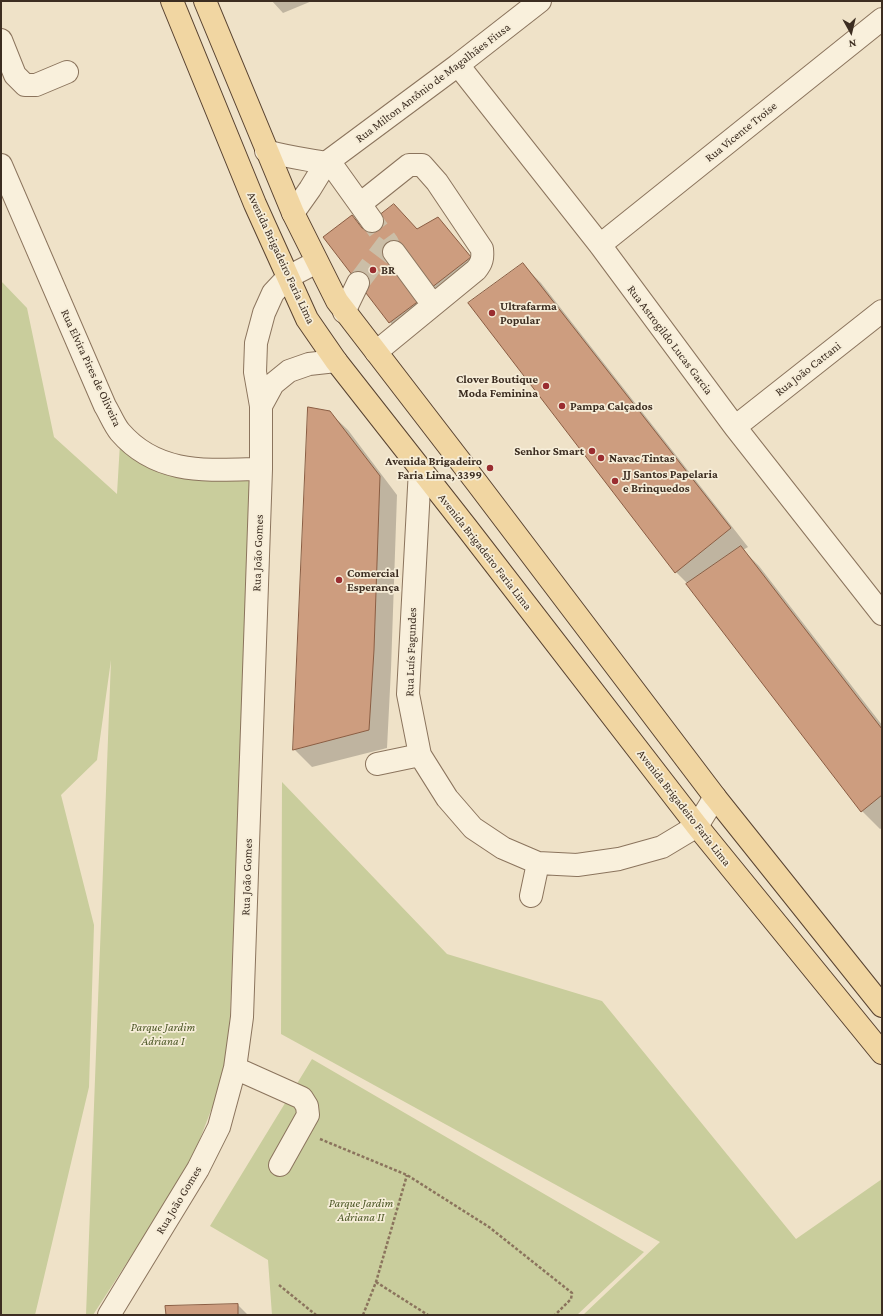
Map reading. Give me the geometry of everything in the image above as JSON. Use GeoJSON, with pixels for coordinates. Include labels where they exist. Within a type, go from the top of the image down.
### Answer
{"type":"FeatureCollection","features":[{"type":"Feature","properties":{"kind":"main road","name":"Avenida Brigadeiro Faria Lima"},"geometry":{"type":"LineString","coordinates":[[172,1],[255,204],[288,277],[308,319],[336,361],[697,826],[882,1053]]}},
{"type":"Feature","properties":{"kind":"main road"},"geometry":{"type":"LineString","coordinates":[[205,1],[292,213],[316,262],[344,312],[715,797],[882,1006]]}},
{"type":"Feature","properties":{"kind":"street","name":"Rua Milton Antônio de Magalhães Fiusa"},"geometry":{"type":"LineString","coordinates":[[292,213],[310,189],[327,162],[458,65],[540,1]]}},
{"type":"Feature","properties":{"kind":"street","name":"Rua Vicente Troise"},"geometry":{"type":"LineString","coordinates":[[600,245],[882,19]]}},
{"type":"Feature","properties":{"kind":"street"},"geometry":{"type":"LineString","coordinates":[[1,40],[15,75],[25,85],[36,85],[67,72]]}},
{"type":"Feature","properties":{"kind":"street","name":"Rua Astrogildo Lucas Garcia"},"geometry":{"type":"LineString","coordinates":[[458,65],[600,245],[735,427],[875,591],[882,614]]}},
{"type":"Feature","properties":{"kind":"street"},"geometry":{"type":"LineString","coordinates":[[266,151],[286,157],[327,162],[366,212],[409,166],[422,165],[436,182],[482,249],[483,257],[481,264],[476,270],[376,352]]}},
{"type":"Feature","properties":{"kind":"street","name":"Rua Elvira Pires de Oliveira"},"geometry":{"type":"LineString","coordinates":[[1,165],[105,406],[119,432],[140,451],[166,464],[196,469],[261,469]]}},
{"type":"Feature","properties":{"kind":"street"},"geometry":{"type":"LineString","coordinates":[[394,252],[434,305]]}},
{"type":"Feature","properties":{"kind":"street","name":"Rua João Gomes"},"geometry":{"type":"LineString","coordinates":[[109,1315],[198,1169],[219,1127],[235,1068],[242,1017],[261,469],[262,406],[255,372],[256,343],[264,313],[273,293],[288,277],[316,262]]}},
{"type":"Feature","properties":{"kind":"street"},"geometry":{"type":"LineString","coordinates":[[344,312],[358,283]]}},
{"type":"Feature","properties":{"kind":"street","name":"Rua João Cattani"},"geometry":{"type":"LineString","coordinates":[[735,427],[882,311]]}},
{"type":"Feature","properties":{"kind":"street","name":"Rua João Gomes"},"geometry":{"type":"LineString","coordinates":[[262,406],[273,384],[289,371],[310,364],[336,361]]}},
{"type":"Feature","properties":{"kind":"street","name":"Rua Luís Fagundes"},"geometry":{"type":"LineString","coordinates":[[420,469],[408,694],[420,755],[447,798],[472,828],[503,848],[538,863],[577,865],[619,859],[662,847],[697,826],[715,797]]}},
{"type":"Feature","properties":{"kind":"street"},"geometry":{"type":"LineString","coordinates":[[377,764],[420,755]]}},
{"type":"Feature","properties":{"kind":"street"},"geometry":{"type":"LineString","coordinates":[[531,896],[538,863]]}},
{"type":"Feature","properties":{"kind":"street"},"geometry":{"type":"LineString","coordinates":[[235,1068],[302,1098],[307,1106],[308,1115],[280,1165]]}},
{"type":"Feature","properties":{"kind":"path"},"geometry":{"type":"LineString","coordinates":[[299,1131],[407,1175],[489,1227],[572,1293],[571,1299],[555,1315]]}},
{"type":"Feature","properties":{"kind":"path"},"geometry":{"type":"LineString","coordinates":[[363,1315],[376,1282],[407,1175]]}},
{"type":"Feature","properties":{"kind":"path"},"geometry":{"type":"LineString","coordinates":[[376,1282],[428,1315]]}},
{"type":"Feature","properties":{"kind":"path"},"geometry":{"type":"LineString","coordinates":[[279,1285],[316,1315]]}},
{"type":"Feature","properties":{"kind":"green space","name":"Parque Jardim Adriana I"},"geometry":{"type":"Polygon","coordinates":[[[1,281],[27,308],[54,437],[117,494],[120,443],[251,479],[228,1066],[190,1165],[93,1315],[86,1315],[111,660],[97,760],[61,795],[94,925],[89,1087],[35,1315],[1,1315],[1,281]]]}},
{"type":"Feature","properties":{"kind":"green space"},"geometry":{"type":"Polygon","coordinates":[[[282,782],[447,954],[602,1001],[796,1239],[882,1179],[882,1315],[583,1315],[660,1242],[281,1034],[282,782]]]}},
{"type":"Feature","properties":{"kind":"green space","name":"Parque Jardim Adriana II"},"geometry":{"type":"Polygon","coordinates":[[[312,1059],[644,1252],[577,1315],[272,1315],[268,1260],[210,1226],[312,1059]]]}},
{"type":"Feature","properties":{"kind":"building","name":"BR"},"geometry":{"type":"Polygon","coordinates":[[[394,204],[417,229],[438,217],[471,257],[431,288],[420,300],[389,323],[323,237],[352,215],[362,228],[394,204]]]}},
{"type":"Feature","properties":{"kind":"building"},"geometry":{"type":"Polygon","coordinates":[[[523,263],[731,528],[675,573],[468,303],[523,263]]]}},
{"type":"Feature","properties":{"kind":"building","name":"Comercial Esperança"},"geometry":{"type":"Polygon","coordinates":[[[308,407],[330,411],[380,476],[374,650],[369,730],[293,750],[308,407]]]}},
{"type":"Feature","properties":{"kind":"building"},"geometry":{"type":"Polygon","coordinates":[[[741,546],[882,729],[882,795],[861,812],[686,584],[741,546]]]}},
{"type":"Feature","properties":{"kind":"building"},"geometry":{"type":"Polygon","coordinates":[[[238,1304],[238,1315],[166,1315],[165,1306],[238,1304]]]}},
{"type":"Feature","properties":{"kind":"tunnel"},"geometry":{"type":"LineString","coordinates":[[358,283],[388,243],[372,221]]}},
{"type":"Feature","properties":{"kind":"place","name":"BR"},"geometry":{"type":"Point","coordinates":[373,270]}},
{"type":"Feature","properties":{"kind":"place","name":"Ultrafarma Popular"},"geometry":{"type":"Point","coordinates":[492,313]}},
{"type":"Feature","properties":{"kind":"place","name":"Clover Boutique Moda Feminina"},"geometry":{"type":"Point","coordinates":[546,386]}},
{"type":"Feature","properties":{"kind":"place","name":"Pampa Calçados"},"geometry":{"type":"Point","coordinates":[562,406]}},
{"type":"Feature","properties":{"kind":"place","name":"Senhor Smart"},"geometry":{"type":"Point","coordinates":[592,451]}},
{"type":"Feature","properties":{"kind":"place","name":"Navac Tintas"},"geometry":{"type":"Point","coordinates":[601,458]}},
{"type":"Feature","properties":{"kind":"place","name":"Avenida Brigadeiro Faria Lima, 3399"},"geometry":{"type":"Point","coordinates":[490,468]}},
{"type":"Feature","properties":{"kind":"place","name":"JJ Santos Papelaria e Brinquedos"},"geometry":{"type":"Point","coordinates":[615,481]}},
{"type":"Feature","properties":{"kind":"place","name":"Comercial Esperança"},"geometry":{"type":"Point","coordinates":[339,580]}}]}
